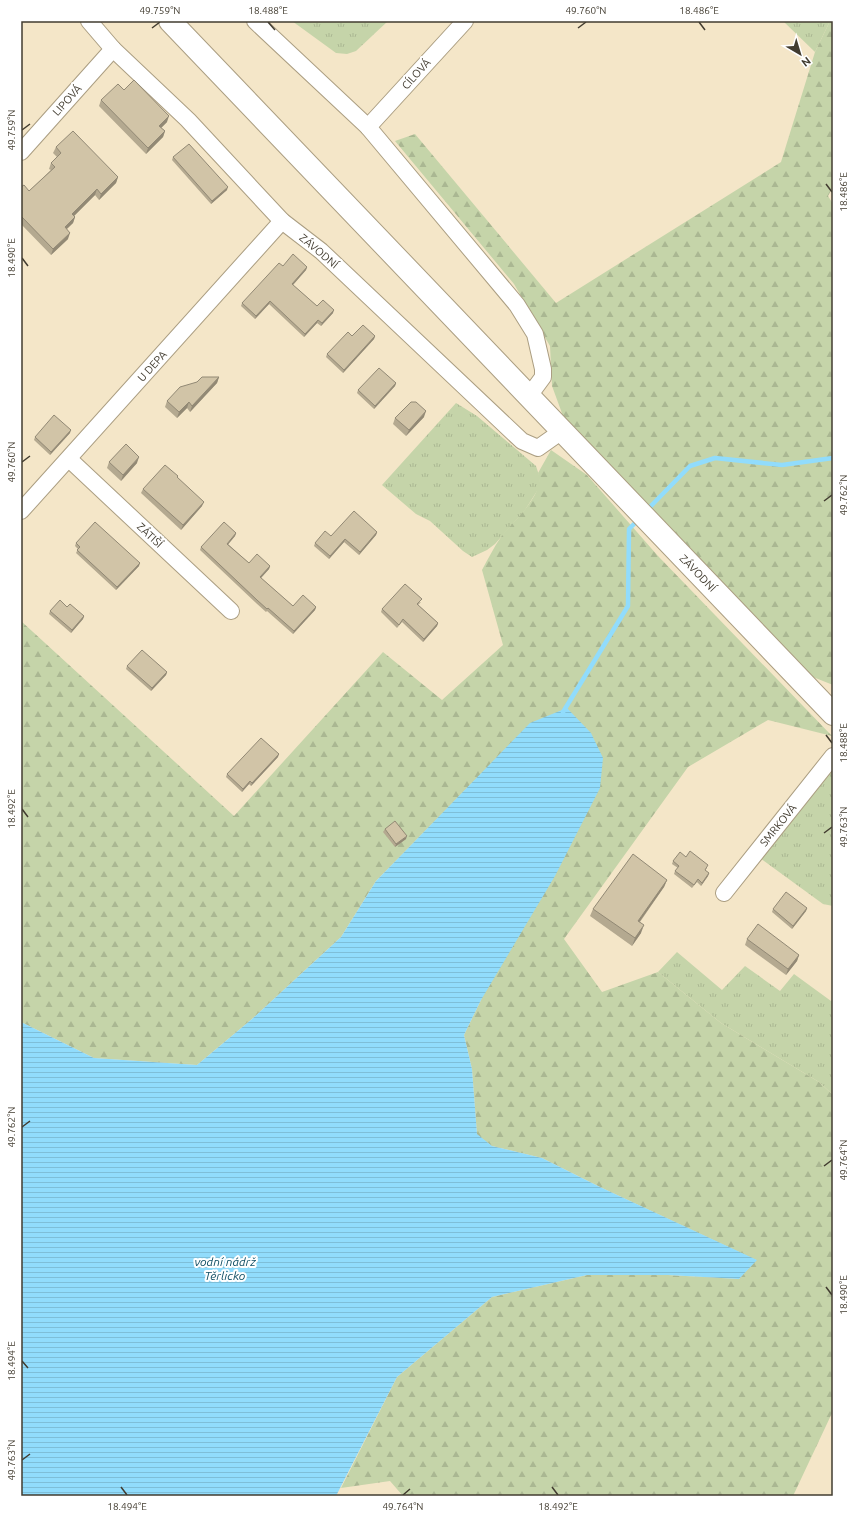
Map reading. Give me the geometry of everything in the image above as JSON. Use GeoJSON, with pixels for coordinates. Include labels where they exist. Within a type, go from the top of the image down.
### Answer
{"type":"FeatureCollection","features":[{"type":"Feature","properties":{"kind":"main road","name":"ZÁVODNÍ"},"geometry":{"type":"LineString","coordinates":[[170,21],[833,714]]}},
{"type":"Feature","properties":{"kind":"street","name":"ZÁVODNÍ"},"geometry":{"type":"LineString","coordinates":[[89,21],[113,49],[188,120],[282,221],[321,251],[522,440],[538,448],[562,431]]}},
{"type":"Feature","properties":{"kind":"street"},"geometry":{"type":"LineString","coordinates":[[256,21],[368,127],[517,305],[535,334],[543,369],[543,377],[529,396]]}},
{"type":"Feature","properties":{"kind":"street","name":"CÍLOVÁ"},"geometry":{"type":"LineString","coordinates":[[368,127],[465,21]]}},
{"type":"Feature","properties":{"kind":"street","name":"LIPOVÁ"},"geometry":{"type":"LineString","coordinates":[[21,152],[113,49]]}},
{"type":"Feature","properties":{"kind":"street","name":"U DEPA"},"geometry":{"type":"LineString","coordinates":[[21,511],[282,221]]}},
{"type":"Feature","properties":{"kind":"street","name":"ZÁTIŠÍ"},"geometry":{"type":"LineString","coordinates":[[69,459],[230,611]]}},
{"type":"Feature","properties":{"kind":"street","name":"SMRKOVÁ"},"geometry":{"type":"LineString","coordinates":[[724,893],[833,756]]}},
{"type":"Feature","properties":{"kind":"green space"},"geometry":{"type":"Polygon","coordinates":[[[292,21],[388,21],[356,51],[347,54],[336,53],[292,21]]]}},
{"type":"Feature","properties":{"kind":"green space"},"geometry":{"type":"Polygon","coordinates":[[[783,21],[830,21],[815,52],[783,21]]]}},
{"type":"Feature","properties":{"kind":"green space"},"geometry":{"type":"Polygon","coordinates":[[[830,21],[833,21],[833,187],[828,196],[833,204],[833,685],[813,677],[563,416],[552,386],[550,346],[514,284],[395,141],[415,134],[556,303],[781,162],[815,52],[830,21]]]}},
{"type":"Feature","properties":{"kind":"green space"},"geometry":{"type":"Polygon","coordinates":[[[456,403],[477,416],[536,466],[540,478],[539,488],[525,510],[495,544],[487,550],[472,557],[463,551],[430,521],[416,514],[382,485],[456,403]]]}},
{"type":"Feature","properties":{"kind":"green space"},"geometry":{"type":"Polygon","coordinates":[[[551,450],[587,475],[658,556],[832,736],[768,720],[688,767],[564,939],[602,992],[658,972],[721,1023],[819,1082],[833,1095],[833,1411],[793,1496],[403,1496],[390,1481],[341,1488],[397,1377],[492,1297],[587,1275],[668,1275],[739,1279],[756,1260],[600,1187],[542,1158],[492,1146],[477,1135],[472,1069],[464,1035],[481,1000],[530,724],[376,881],[341,937],[252,1019],[197,1065],[94,1058],[21,1022],[21,621],[234,816],[383,652],[442,700],[503,645],[482,570],[501,537],[533,498],[539,481],[538,473],[551,450]]]}},
{"type":"Feature","properties":{"kind":"green space"},"geometry":{"type":"Polygon","coordinates":[[[833,765],[833,906],[823,904],[760,858],[833,765]]]}},
{"type":"Feature","properties":{"kind":"green space"},"geometry":{"type":"Polygon","coordinates":[[[677,952],[722,990],[745,966],[780,991],[794,974],[831,1001],[833,999],[833,1095],[819,1082],[721,1023],[658,972],[677,952]]]}},
{"type":"Feature","properties":{"kind":"water","name":"vodní nádrž Těrlicko"},"geometry":{"type":"Polygon","coordinates":[[[567,708],[591,733],[603,758],[600,788],[555,876],[481,1000],[464,1035],[472,1069],[477,1134],[492,1146],[542,1158],[600,1187],[757,1260],[739,1279],[668,1275],[587,1275],[492,1297],[397,1377],[336,1496],[21,1496],[21,1022],[94,1058],[197,1065],[252,1019],[341,937],[376,881],[530,723],[567,708]]]}},
{"type":"Feature","properties":{"kind":"building"},"geometry":{"type":"Polygon","coordinates":[[[134,80],[169,116],[159,126],[165,131],[148,148],[101,100],[118,84],[124,90],[134,80]]]}},
{"type":"Feature","properties":{"kind":"building"},"geometry":{"type":"Polygon","coordinates":[[[73,131],[118,177],[101,194],[97,189],[72,214],[75,217],[65,227],[70,233],[53,249],[21,216],[21,187],[24,185],[29,191],[55,167],[51,163],[61,153],[56,147],[73,131]]]}},
{"type":"Feature","properties":{"kind":"building"},"geometry":{"type":"Polygon","coordinates":[[[189,144],[228,187],[212,201],[173,157],[189,144]]]}},
{"type":"Feature","properties":{"kind":"building"},"geometry":{"type":"Polygon","coordinates":[[[293,254],[307,267],[292,284],[317,306],[323,300],[334,310],[322,323],[318,320],[305,334],[270,301],[256,316],[242,303],[279,263],[283,266],[293,254]]]}},
{"type":"Feature","properties":{"kind":"building"},"geometry":{"type":"Polygon","coordinates":[[[363,325],[375,336],[344,370],[327,354],[348,332],[352,336],[363,325]]]}},
{"type":"Feature","properties":{"kind":"building"},"geometry":{"type":"Polygon","coordinates":[[[379,368],[396,383],[375,406],[358,390],[379,368]]]}},
{"type":"Feature","properties":{"kind":"building"},"geometry":{"type":"Polygon","coordinates":[[[202,377],[219,377],[192,406],[189,402],[179,412],[167,401],[180,387],[197,382],[202,377]]]}},
{"type":"Feature","properties":{"kind":"building"},"geometry":{"type":"Polygon","coordinates":[[[411,402],[416,402],[426,411],[409,430],[395,418],[411,402]]]}},
{"type":"Feature","properties":{"kind":"building"},"geometry":{"type":"Polygon","coordinates":[[[54,415],[71,430],[51,452],[35,437],[54,415]]]}},
{"type":"Feature","properties":{"kind":"building"},"geometry":{"type":"Polygon","coordinates":[[[126,444],[139,457],[123,475],[109,462],[126,444]]]}},
{"type":"Feature","properties":{"kind":"building"},"geometry":{"type":"Polygon","coordinates":[[[165,465],[204,502],[183,525],[143,489],[165,465]]]}},
{"type":"Feature","properties":{"kind":"building"},"geometry":{"type":"Polygon","coordinates":[[[354,511],[377,532],[360,552],[345,539],[330,556],[315,543],[325,531],[331,536],[354,511]]]}},
{"type":"Feature","properties":{"kind":"building"},"geometry":{"type":"Polygon","coordinates":[[[95,522],[140,563],[117,587],[77,550],[80,547],[76,543],[95,522]]]}},
{"type":"Feature","properties":{"kind":"building"},"geometry":{"type":"Polygon","coordinates":[[[224,522],[236,533],[227,544],[249,563],[257,554],[270,566],[260,577],[293,606],[303,595],[316,607],[294,631],[257,600],[201,547],[224,522]]]}},
{"type":"Feature","properties":{"kind":"building"},"geometry":{"type":"Polygon","coordinates":[[[405,584],[422,599],[417,604],[438,623],[424,639],[403,619],[399,625],[382,609],[405,584]]]}},
{"type":"Feature","properties":{"kind":"building"},"geometry":{"type":"Polygon","coordinates":[[[60,600],[67,607],[70,604],[84,616],[72,630],[50,611],[60,600]]]}},
{"type":"Feature","properties":{"kind":"building"},"geometry":{"type":"Polygon","coordinates":[[[142,650],[167,672],[152,688],[127,666],[142,650]]]}},
{"type":"Feature","properties":{"kind":"building"},"geometry":{"type":"Polygon","coordinates":[[[261,738],[279,754],[252,783],[250,781],[243,789],[227,774],[261,738]]]}},
{"type":"Feature","properties":{"kind":"building"},"geometry":{"type":"Polygon","coordinates":[[[395,821],[407,836],[396,844],[385,829],[395,821]]]}},
{"type":"Feature","properties":{"kind":"building"},"geometry":{"type":"Polygon","coordinates":[[[690,851],[708,865],[705,870],[709,873],[702,883],[698,879],[694,885],[675,871],[679,866],[673,861],[680,852],[686,857],[690,851]]]}},
{"type":"Feature","properties":{"kind":"building"},"geometry":{"type":"Polygon","coordinates":[[[633,854],[667,880],[638,921],[644,925],[635,938],[593,909],[633,854]]]}},
{"type":"Feature","properties":{"kind":"building"},"geometry":{"type":"Polygon","coordinates":[[[786,892],[807,908],[793,926],[773,909],[786,892]]]}},
{"type":"Feature","properties":{"kind":"building"},"geometry":{"type":"Polygon","coordinates":[[[758,924],[799,955],[788,969],[747,939],[758,924]]]}},
{"type":"Feature","properties":{"kind":"waterway"},"geometry":{"type":"LineString","coordinates":[[646,511],[690,466],[715,458],[782,465],[833,458]]}},
{"type":"Feature","properties":{"kind":"waterway"},"geometry":{"type":"LineString","coordinates":[[563,712],[628,606],[629,529],[638,520]]}}]}
